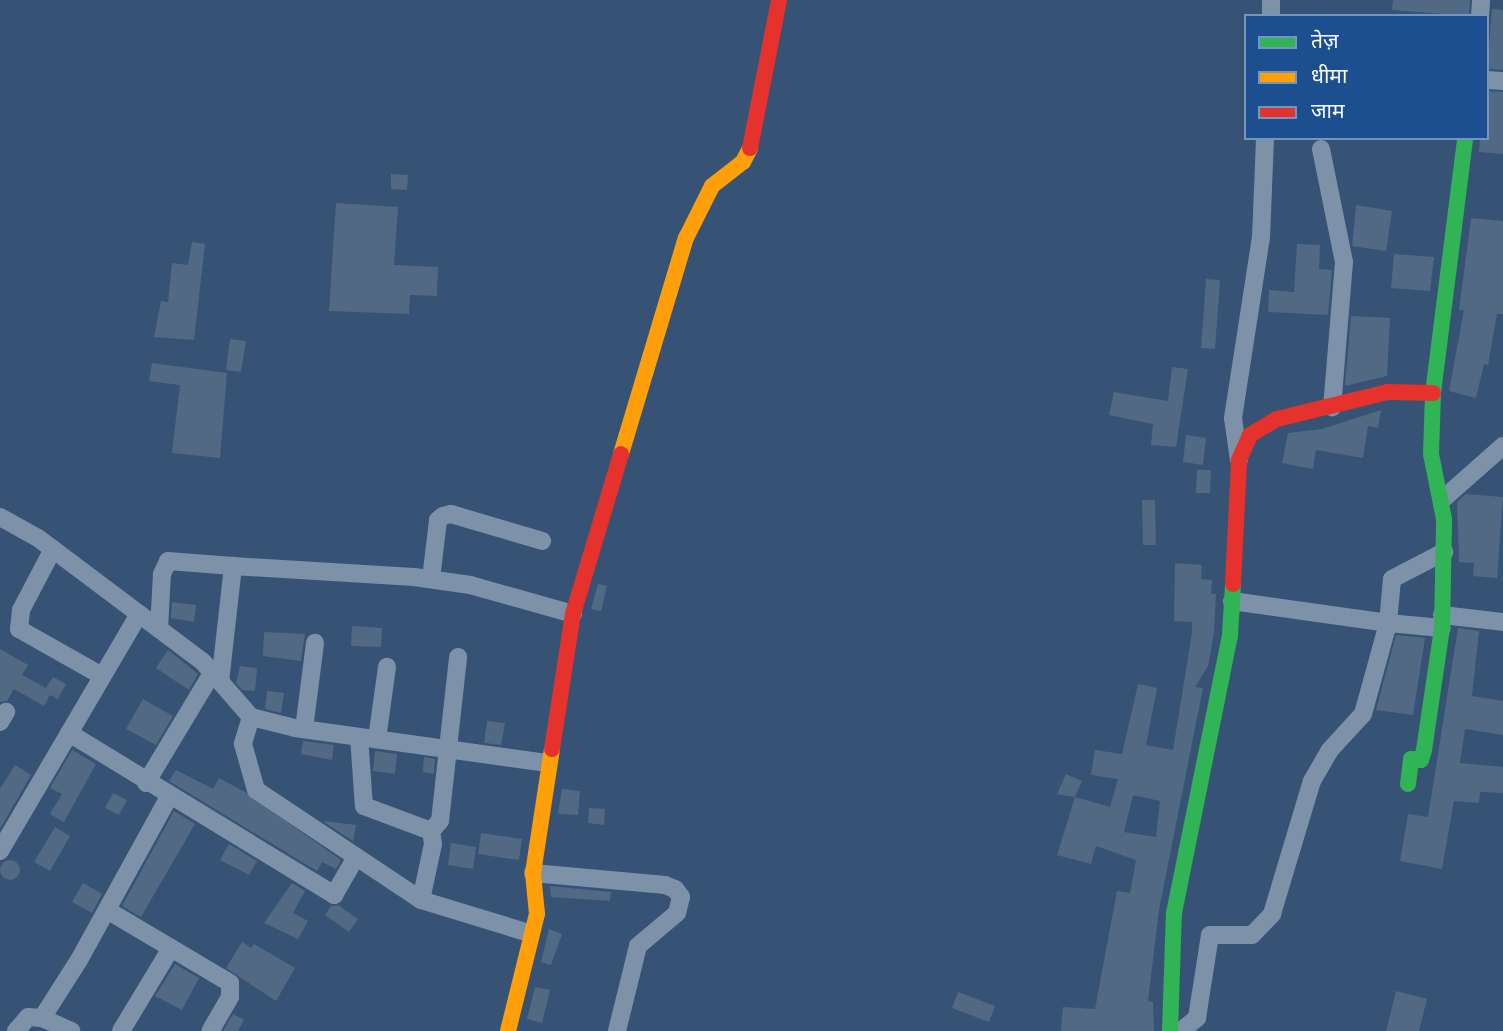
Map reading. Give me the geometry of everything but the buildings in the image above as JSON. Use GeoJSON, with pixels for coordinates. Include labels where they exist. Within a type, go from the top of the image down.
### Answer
{"type":"FeatureCollection","features":[{"type":"Feature","properties":{"kind":"street"},"geometry":{"type":"LineString","coordinates":[[508,1031],[529,933],[537,914],[533,873],[547,763],[573,614],[686,238],[712,187],[743,162],[750,148],[764,93],[779,0]]}},
{"type":"Feature","properties":{"kind":"street"},"geometry":{"type":"LineString","coordinates":[[1170,1031],[1168,980],[1174,914],[1220,704],[1233,601],[1239,460],[1233,418],[1261,238],[1265,140]]}},
{"type":"Feature","properties":{"kind":"street"},"geometry":{"type":"LineString","coordinates":[[1408,784],[1411,758],[1421,760],[1424,750],[1442,621],[1443,499],[1431,454],[1433,393],[1465,140]]}},
{"type":"Feature","properties":{"kind":"street"},"geometry":{"type":"LineString","coordinates":[[1321,149],[1344,262],[1332,408]]}},
{"type":"Feature","properties":{"kind":"street"},"geometry":{"type":"LineString","coordinates":[[1239,460],[1250,435],[1287,416],[1332,408],[1388,392],[1433,393]]}},
{"type":"Feature","properties":{"kind":"street"},"geometry":{"type":"LineString","coordinates":[[1443,499],[1503,446]]}},
{"type":"Feature","properties":{"kind":"street"},"geometry":{"type":"LineString","coordinates":[[431,579],[438,520],[443,516],[451,514],[542,541]]}},
{"type":"Feature","properties":{"kind":"street"},"geometry":{"type":"LineString","coordinates":[[0,517],[52,549],[159,629],[216,677],[251,717],[304,729],[547,763]]}},
{"type":"Feature","properties":{"kind":"street"},"geometry":{"type":"LineString","coordinates":[[52,549],[21,610],[19,629],[102,676]]}},
{"type":"Feature","properties":{"kind":"street"},"geometry":{"type":"LineString","coordinates":[[1181,1031],[1197,1018],[1210,935],[1252,935],[1272,914],[1312,781],[1329,751],[1363,714],[1388,623],[1392,579],[1444,552]]}},
{"type":"Feature","properties":{"kind":"street"},"geometry":{"type":"LineString","coordinates":[[159,629],[162,574],[168,561],[431,579],[547,603],[573,614]]}},
{"type":"Feature","properties":{"kind":"street"},"geometry":{"type":"LineString","coordinates":[[146,783],[216,677],[233,566]]}},
{"type":"Feature","properties":{"kind":"street"},"geometry":{"type":"LineString","coordinates":[[1233,601],[1388,623],[1503,622]]}},
{"type":"Feature","properties":{"kind":"street"},"geometry":{"type":"LineString","coordinates":[[0,851],[139,614]]}},
{"type":"Feature","properties":{"kind":"street"},"geometry":{"type":"LineString","coordinates":[[304,729],[315,643]]}},
{"type":"Feature","properties":{"kind":"street"},"geometry":{"type":"LineString","coordinates":[[431,831],[440,821],[458,657]]}},
{"type":"Feature","properties":{"kind":"street"},"geometry":{"type":"LineString","coordinates":[[387,667],[368,738],[364,806],[431,831]]}},
{"type":"Feature","properties":{"kind":"street"},"geometry":{"type":"LineString","coordinates":[[251,717],[243,744],[256,790],[421,900],[529,933]]}},
{"type":"Feature","properties":{"kind":"street"},"geometry":{"type":"LineString","coordinates":[[69,733],[146,783],[334,895],[356,857]]}},
{"type":"Feature","properties":{"kind":"street"},"geometry":{"type":"LineString","coordinates":[[41,1018],[107,909],[169,797]]}},
{"type":"Feature","properties":{"kind":"street"},"geometry":{"type":"LineString","coordinates":[[421,900],[433,844],[431,831]]}},
{"type":"Feature","properties":{"kind":"street"},"geometry":{"type":"LineString","coordinates":[[533,873],[665,885],[675,889],[681,897],[677,913],[638,946],[617,1031]]}},
{"type":"Feature","properties":{"kind":"street"},"geometry":{"type":"LineString","coordinates":[[107,909],[230,983],[230,997],[210,1031]]}},
{"type":"Feature","properties":{"kind":"street"},"geometry":{"type":"LineString","coordinates":[[121,1031],[172,948]]}},
{"type":"Feature","properties":{"kind":"street"},"geometry":{"type":"LineString","coordinates":[[16,1031],[28,1017],[41,1018],[71,1031]]}},
{"type":"Feature","properties":{"kind":"traffic: fast"},"geometry":{"type":"LineString","coordinates":[[1408,784],[1411,759],[1421,760],[1424,750],[1442,628],[1444,519],[1431,454],[1433,393],[1465,140]]}},
{"type":"Feature","properties":{"kind":"traffic: fast"},"geometry":{"type":"LineString","coordinates":[[1170,1031],[1174,913],[1230,635],[1233,584]]}},
{"type":"Feature","properties":{"kind":"traffic: slow"},"geometry":{"type":"LineString","coordinates":[[621,454],[686,238],[712,186],[743,162],[750,148]]}},
{"type":"Feature","properties":{"kind":"traffic: slow"},"geometry":{"type":"LineString","coordinates":[[508,1031],[537,914],[533,873],[552,749]]}},
{"type":"Feature","properties":{"kind":"traffic: jam"},"geometry":{"type":"LineString","coordinates":[[750,148],[779,0]]}},
{"type":"Feature","properties":{"kind":"traffic: jam"},"geometry":{"type":"LineString","coordinates":[[1233,584],[1239,460],[1250,435],[1277,419],[1388,392],[1433,393]]}},
{"type":"Feature","properties":{"kind":"traffic: jam"},"geometry":{"type":"LineString","coordinates":[[552,749],[573,614],[621,454]]}}]}
